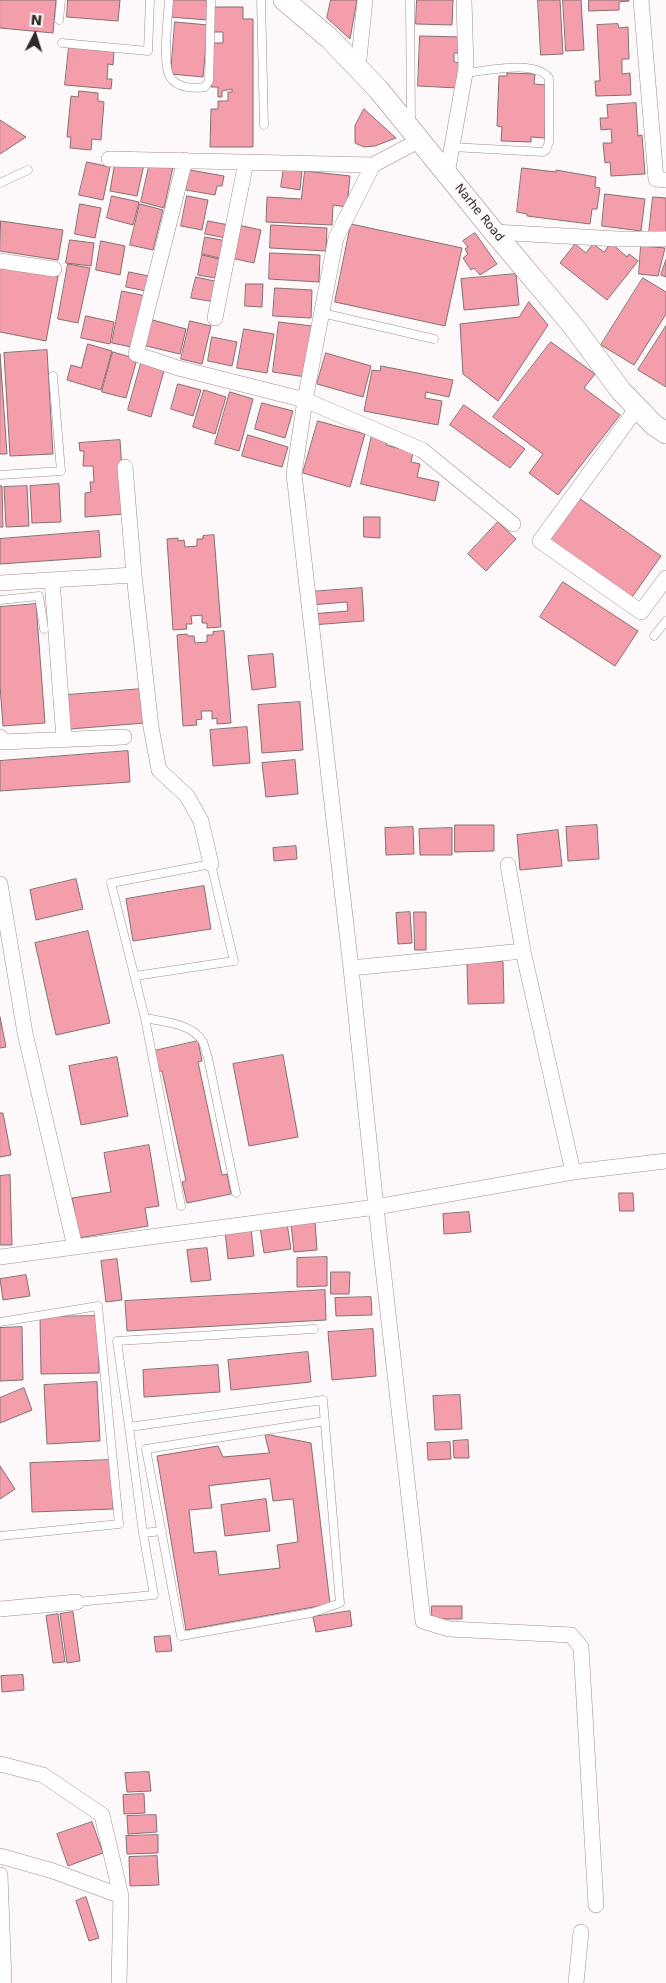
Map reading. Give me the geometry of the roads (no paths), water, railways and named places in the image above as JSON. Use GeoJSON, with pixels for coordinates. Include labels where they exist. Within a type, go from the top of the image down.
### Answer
{"type":"FeatureCollection","features":[{"type":"Feature","properties":{"kind":"street","name":"Narhe Road"},"geometry":{"type":"LineString","coordinates":[[284,0],[329,38],[378,89],[494,232],[546,292],[621,392],[654,425],[666,433]]}},
{"type":"Feature","properties":{"kind":"street"},"geometry":{"type":"LineString","coordinates":[[358,68],[365,0]]}},
{"type":"Feature","properties":{"kind":"street"},"geometry":{"type":"LineString","coordinates":[[447,174],[465,73],[464,0]]}},
{"type":"Feature","properties":{"kind":"street"},"geometry":{"type":"LineString","coordinates":[[641,0],[656,179],[666,180]]}},
{"type":"Feature","properties":{"kind":"street"},"geometry":{"type":"LineString","coordinates":[[415,135],[373,164],[336,238],[305,400],[294,474],[352,968],[376,1207],[422,1621],[449,1629],[570,1635],[581,1646],[596,1905]]}},
{"type":"Feature","properties":{"kind":"street"},"geometry":{"type":"LineString","coordinates":[[109,159],[373,164]]}},
{"type":"Feature","properties":{"kind":"street"},"geometry":{"type":"LineString","coordinates":[[185,160],[136,354],[178,368],[305,400],[422,450],[512,524]]}},
{"type":"Feature","properties":{"kind":"street"},"geometry":{"type":"LineString","coordinates":[[215,318],[246,162]]}},
{"type":"Feature","properties":{"kind":"street"},"geometry":{"type":"LineString","coordinates":[[494,232],[618,239],[666,239]]}},
{"type":"Feature","properties":{"kind":"street"},"geometry":{"type":"LineString","coordinates":[[0,261],[54,269]]}},
{"type":"Feature","properties":{"kind":"street"},"geometry":{"type":"LineString","coordinates":[[637,408],[540,542],[641,612],[666,578]]}},
{"type":"Feature","properties":{"kind":"street"},"geometry":{"type":"LineString","coordinates":[[125,467],[134,574],[151,727],[159,770],[186,796],[200,821],[211,864]]}},
{"type":"Feature","properties":{"kind":"street"},"geometry":{"type":"LineString","coordinates":[[0,584],[134,574]]}},
{"type":"Feature","properties":{"kind":"street"},"geometry":{"type":"LineString","coordinates":[[52,580],[64,739]]}},
{"type":"Feature","properties":{"kind":"street"},"geometry":{"type":"LineString","coordinates":[[0,736],[0,742],[124,737]]}},
{"type":"Feature","properties":{"kind":"street"},"geometry":{"type":"LineString","coordinates":[[508,865],[523,951],[573,1172]]}},
{"type":"Feature","properties":{"kind":"street"},"geometry":{"type":"LineString","coordinates":[[0,884],[25,1033],[75,1247]]}},
{"type":"Feature","properties":{"kind":"street"},"geometry":{"type":"LineString","coordinates":[[352,968],[523,951]]}},
{"type":"Feature","properties":{"kind":"street"},"geometry":{"type":"LineString","coordinates":[[0,1257],[376,1207],[573,1172],[666,1161]]}},
{"type":"Feature","properties":{"kind":"street"},"geometry":{"type":"LineString","coordinates":[[0,1609],[77,1602]]}},
{"type":"Feature","properties":{"kind":"street"},"geometry":{"type":"LineString","coordinates":[[0,1764],[44,1774],[102,1815],[121,1896],[119,1983]]}},
{"type":"Feature","properties":{"kind":"street"},"geometry":{"type":"LineString","coordinates":[[0,1856],[121,1896]]}},
{"type":"Feature","properties":{"kind":"street"},"geometry":{"type":"LineString","coordinates":[[0,1875],[4,1983]]}},
{"type":"Feature","properties":{"kind":"street"},"geometry":{"type":"LineString","coordinates":[[576,1983],[581,1932]]}},
{"type":"Feature","properties":{"kind":"lane"},"geometry":{"type":"LineString","coordinates":[[59,20],[61,0]]}},
{"type":"Feature","properties":{"kind":"lane"},"geometry":{"type":"LineString","coordinates":[[62,43],[148,51],[150,0]]}},
{"type":"Feature","properties":{"kind":"lane"},"geometry":{"type":"LineString","coordinates":[[169,0],[166,62],[170,77],[181,86],[197,88],[205,87],[209,81],[211,0]]}},
{"type":"Feature","properties":{"kind":"lane"},"geometry":{"type":"LineString","coordinates":[[261,0],[264,125]]}},
{"type":"Feature","properties":{"kind":"lane"},"geometry":{"type":"LineString","coordinates":[[410,0],[415,135]]}},
{"type":"Feature","properties":{"kind":"lane"},"geometry":{"type":"LineString","coordinates":[[452,147],[543,152],[546,150],[549,142],[549,78],[545,72],[536,68],[513,68],[465,73]]}},
{"type":"Feature","properties":{"kind":"lane"},"geometry":{"type":"LineString","coordinates":[[0,183],[28,170]]}},
{"type":"Feature","properties":{"kind":"lane"},"geometry":{"type":"LineString","coordinates":[[322,313],[434,339]]}},
{"type":"Feature","properties":{"kind":"lane"},"geometry":{"type":"LineString","coordinates":[[0,475],[61,471],[53,376]]}},
{"type":"Feature","properties":{"kind":"lane"},"geometry":{"type":"LineString","coordinates":[[0,600],[39,596],[44,629]]}},
{"type":"Feature","properties":{"kind":"lane"},"geometry":{"type":"LineString","coordinates":[[654,636],[666,621]]}},
{"type":"Feature","properties":{"kind":"lane"},"geometry":{"type":"LineString","coordinates":[[135,976],[234,961],[211,864],[111,883],[145,1018],[181,1206]]}},
{"type":"Feature","properties":{"kind":"lane"},"geometry":{"type":"LineString","coordinates":[[145,1018],[177,1024],[194,1032],[202,1042],[208,1058],[236,1193]]}},
{"type":"Feature","properties":{"kind":"lane"},"geometry":{"type":"LineString","coordinates":[[0,1322],[98,1306],[119,1524],[0,1536]]}},
{"type":"Feature","properties":{"kind":"lane"},"geometry":{"type":"LineString","coordinates":[[77,1602],[154,1595],[117,1341],[314,1329]]}},
{"type":"Feature","properties":{"kind":"lane"},"geometry":{"type":"LineString","coordinates":[[129,1427],[323,1400],[325,1421],[340,1603],[311,1613],[182,1636],[146,1449],[325,1421]]}},
{"type":"Feature","properties":{"kind":"lane"},"geometry":{"type":"LineString","coordinates":[[144,1532],[162,1531]]}}]}
